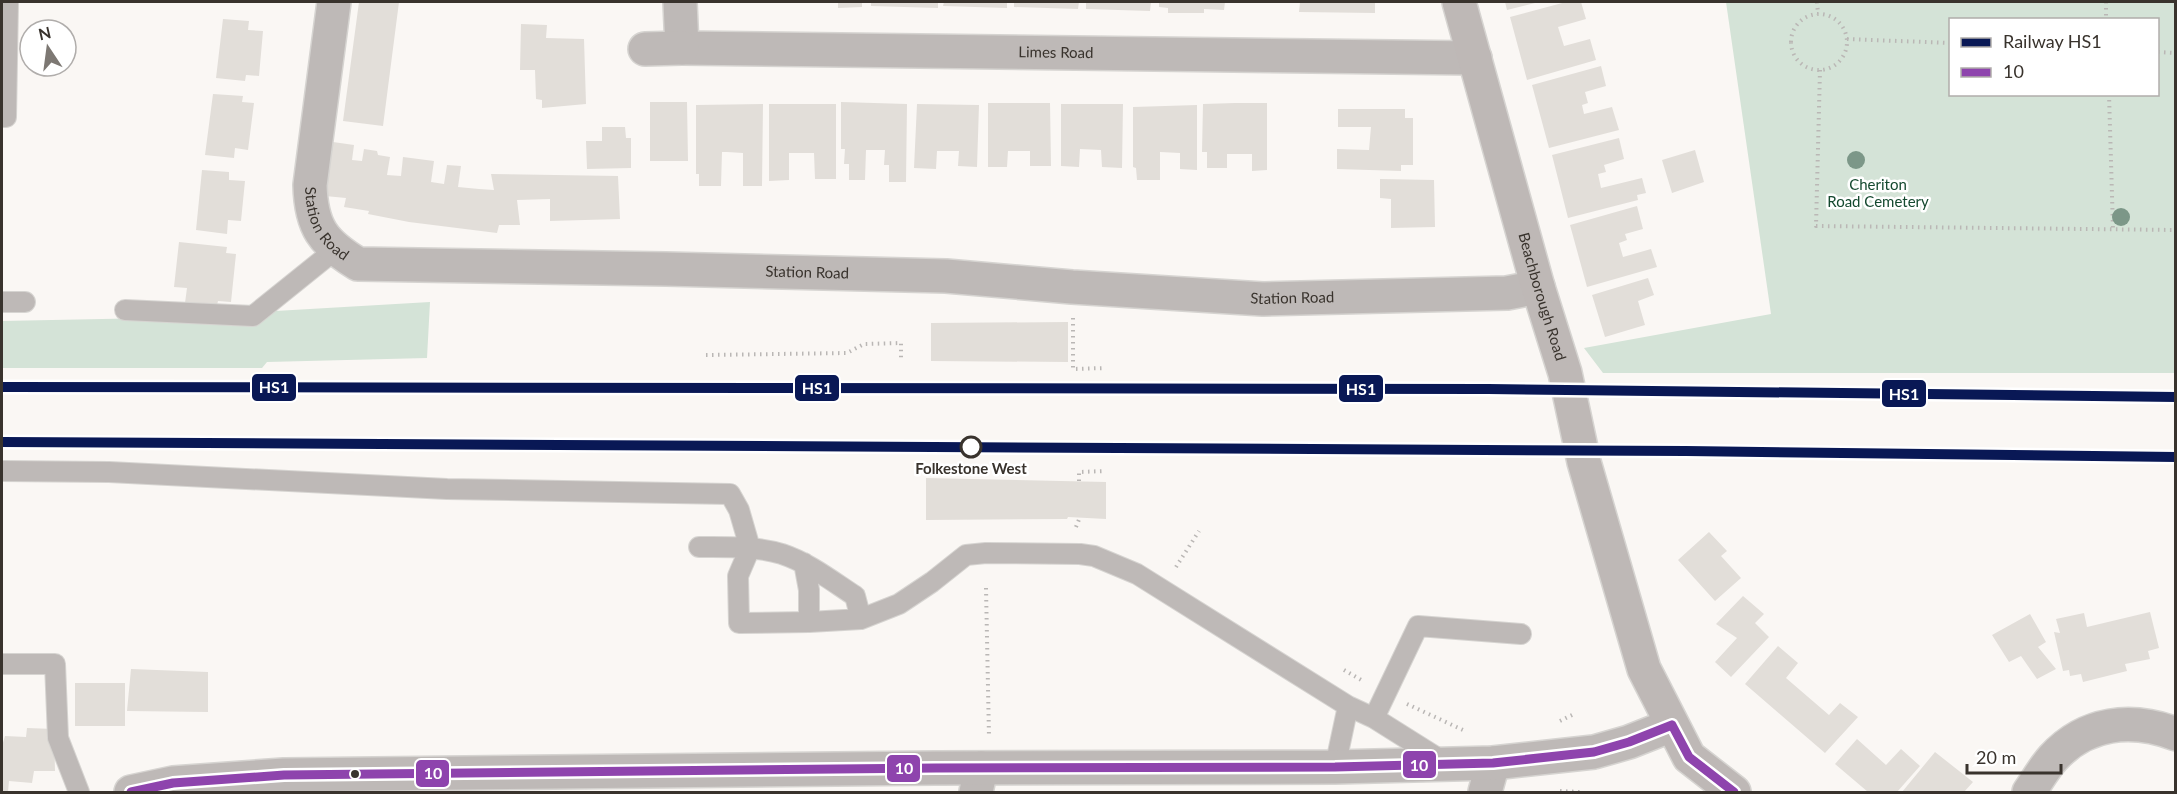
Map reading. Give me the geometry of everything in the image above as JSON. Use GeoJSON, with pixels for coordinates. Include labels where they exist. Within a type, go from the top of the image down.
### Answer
{"type":"FeatureCollection","features":[{"type":"Feature","properties":{"kind":"main road","name":"Beachborough Road"},"geometry":{"type":"LineString","coordinates":[[1459,2],[1538,287],[1565,373],[1584,462],[1644,669],[1689,757],[1734,792]]}},
{"type":"Feature","properties":{"kind":"street","name":"Station Road"},"geometry":{"type":"LineString","coordinates":[[334,2],[310,185],[311,208],[319,229],[335,250],[358,264],[946,276],[1072,287],[1263,299],[1507,293],[1538,287]]}},
{"type":"Feature","properties":{"kind":"street"},"geometry":{"type":"LineString","coordinates":[[680,2],[682,48]]}},
{"type":"Feature","properties":{"kind":"street","name":"Limes Road"},"geometry":{"type":"LineString","coordinates":[[645,50],[682,48],[1475,58]]}},
{"type":"Feature","properties":{"kind":"street"},"geometry":{"type":"LineString","coordinates":[[2029,792],[2052,759],[2076,738],[2102,727],[2131,723],[2159,728],[2175,734]]}},
{"type":"Feature","properties":{"kind":"street"},"geometry":{"type":"LineString","coordinates":[[131,792],[173,783],[468,783],[982,768],[1449,765],[1489,778],[1629,742],[1672,725]]}},
{"type":"Feature","properties":{"kind":"lane"},"geometry":{"type":"LineString","coordinates":[[2,117],[6,117],[8,2]]}},
{"type":"Feature","properties":{"kind":"lane"},"geometry":{"type":"LineString","coordinates":[[125,310],[253,316],[335,250]]}},
{"type":"Feature","properties":{"kind":"lane"},"geometry":{"type":"LineString","coordinates":[[2,302],[25,302]]}},
{"type":"Feature","properties":{"kind":"lane"},"geometry":{"type":"LineString","coordinates":[[2,471],[109,472],[447,489],[730,494],[739,510],[750,548],[738,576],[739,623],[861,619],[899,604],[966,555],[986,553],[1094,556],[1137,574],[1348,706],[1374,718],[1449,765]]}},
{"type":"Feature","properties":{"kind":"lane"},"geometry":{"type":"LineString","coordinates":[[699,547],[750,548],[782,554],[804,563],[855,596],[861,619]]}},
{"type":"Feature","properties":{"kind":"lane"},"geometry":{"type":"LineString","coordinates":[[804,563],[809,590],[809,622]]}},
{"type":"Feature","properties":{"kind":"lane"},"geometry":{"type":"LineString","coordinates":[[1374,718],[1418,626],[1521,634]]}},
{"type":"Feature","properties":{"kind":"lane"},"geometry":{"type":"LineString","coordinates":[[2,664],[55,664],[58,738],[79,792]]}},
{"type":"Feature","properties":{"kind":"lane"},"geometry":{"type":"LineString","coordinates":[[1335,766],[1348,706]]}},
{"type":"Feature","properties":{"kind":"path"},"geometry":{"type":"LineString","coordinates":[[1817,2],[1818,14]]}},
{"type":"Feature","properties":{"kind":"path"},"geometry":{"type":"LineString","coordinates":[[2106,2],[2106,18]]}},
{"type":"Feature","properties":{"kind":"path"},"geometry":{"type":"LineString","coordinates":[[1818,14],[1834,18],[1840,24],[1847,39],[1843,56],[1837,63],[1820,70],[1804,65],[1793,52],[1791,44],[1792,35],[1802,20],[1818,14]]}},
{"type":"Feature","properties":{"kind":"path"},"geometry":{"type":"LineString","coordinates":[[1847,39],[1949,43]]}},
{"type":"Feature","properties":{"kind":"path"},"geometry":{"type":"LineString","coordinates":[[2159,52],[2175,52]]}},
{"type":"Feature","properties":{"kind":"path"},"geometry":{"type":"LineString","coordinates":[[1820,70],[1816,226],[2175,230]]}},
{"type":"Feature","properties":{"kind":"path"},"geometry":{"type":"LineString","coordinates":[[2109,96],[2113,229]]}},
{"type":"Feature","properties":{"kind":"path"},"geometry":{"type":"LineString","coordinates":[[1072,287],[1073,369],[1106,368]]}},
{"type":"Feature","properties":{"kind":"path"},"geometry":{"type":"LineString","coordinates":[[706,355],[847,353],[864,344],[901,343],[901,360]]}},
{"type":"Feature","properties":{"kind":"path"},"geometry":{"type":"LineString","coordinates":[[1080,481],[1079,472],[1105,471]]}},
{"type":"Feature","properties":{"kind":"path"},"geometry":{"type":"LineString","coordinates":[[1185,573],[1175,566],[1199,531]]}},
{"type":"Feature","properties":{"kind":"path"},"geometry":{"type":"LineString","coordinates":[[982,768],[986,588]]}},
{"type":"Feature","properties":{"kind":"path"},"geometry":{"type":"LineString","coordinates":[[1338,667],[1416,709],[1469,733]]}},
{"type":"Feature","properties":{"kind":"path"},"geometry":{"type":"LineString","coordinates":[[1556,724],[1574,714]]}},
{"type":"Feature","properties":{"kind":"green space","name":"Cheriton Road Cemetery"},"geometry":{"type":"Polygon","coordinates":[[[1726,2],[2175,2],[2175,373],[1603,373],[1584,348],[1771,314],[1726,2]]]}},
{"type":"Feature","properties":{"kind":"green space"},"geometry":{"type":"Polygon","coordinates":[[[430,302],[427,358],[267,362],[262,368],[2,368],[2,321],[152,318],[430,302]]]}},
{"type":"Feature","properties":{"kind":"building"},"geometry":{"type":"Polygon","coordinates":[[[359,2],[399,2],[383,126],[343,121],[359,2]]]}},
{"type":"Feature","properties":{"kind":"building"},"geometry":{"type":"Polygon","coordinates":[[[838,2],[862,2],[862,7],[838,8],[838,2]]]}},
{"type":"Feature","properties":{"kind":"building"},"geometry":{"type":"Polygon","coordinates":[[[871,2],[938,2],[938,8],[871,6],[871,2]]]}},
{"type":"Feature","properties":{"kind":"building"},"geometry":{"type":"Polygon","coordinates":[[[944,2],[1007,2],[1007,8],[943,6],[944,2]]]}},
{"type":"Feature","properties":{"kind":"building"},"geometry":{"type":"Polygon","coordinates":[[[1014,2],[1079,2],[1078,9],[1014,7],[1014,2]]]}},
{"type":"Feature","properties":{"kind":"building"},"geometry":{"type":"Polygon","coordinates":[[[1086,2],[1151,2],[1150,11],[1086,9],[1086,2]]]}},
{"type":"Feature","properties":{"kind":"building"},"geometry":{"type":"Polygon","coordinates":[[[1159,2],[1225,2],[1224,10],[1204,9],[1204,13],[1168,13],[1168,8],[1159,7],[1159,2]]]}},
{"type":"Feature","properties":{"kind":"building"},"geometry":{"type":"Polygon","coordinates":[[[1300,2],[1375,2],[1375,13],[1299,12],[1300,2]]]}},
{"type":"Feature","properties":{"kind":"building"},"geometry":{"type":"Polygon","coordinates":[[[1505,2],[1539,2],[1507,10],[1505,2]]]}},
{"type":"Feature","properties":{"kind":"building"},"geometry":{"type":"Polygon","coordinates":[[[1566,2],[1581,2],[1586,19],[1558,27],[1564,46],[1590,39],[1596,60],[1527,80],[1510,17],[1566,2]]]}},
{"type":"Feature","properties":{"kind":"building"},"geometry":{"type":"Polygon","coordinates":[[[223,19],[249,21],[248,30],[263,31],[259,76],[246,75],[245,81],[216,78],[223,19]]]}},
{"type":"Feature","properties":{"kind":"building"},"geometry":{"type":"Polygon","coordinates":[[[521,24],[547,25],[546,38],[584,39],[586,104],[542,108],[542,100],[536,99],[535,70],[520,70],[521,24]]]}},
{"type":"Feature","properties":{"kind":"building"},"geometry":{"type":"Polygon","coordinates":[[[1601,66],[1606,86],[1585,92],[1588,103],[1582,105],[1584,114],[1612,107],[1619,130],[1549,148],[1532,85],[1601,66]]]}},
{"type":"Feature","properties":{"kind":"building"},"geometry":{"type":"Polygon","coordinates":[[[213,94],[243,96],[242,102],[254,103],[248,150],[235,148],[234,158],[205,155],[213,94]]]}},
{"type":"Feature","properties":{"kind":"building"},"geometry":{"type":"Polygon","coordinates":[[[650,102],[687,102],[688,161],[650,161],[650,102]]]}},
{"type":"Feature","properties":{"kind":"building"},"geometry":{"type":"Polygon","coordinates":[[[841,102],[907,104],[906,182],[889,182],[889,165],[884,165],[885,150],[866,150],[865,180],[849,180],[849,164],[844,164],[845,149],[841,149],[841,102]]]}},
{"type":"Feature","properties":{"kind":"building"},"geometry":{"type":"Polygon","coordinates":[[[988,103],[1050,103],[1051,166],[1030,166],[1030,151],[1008,151],[1007,167],[988,167],[988,103]]]}},
{"type":"Feature","properties":{"kind":"building"},"geometry":{"type":"Polygon","coordinates":[[[1267,103],[1267,170],[1252,171],[1252,154],[1227,154],[1227,168],[1207,168],[1207,152],[1202,152],[1203,104],[1267,103]]]}},
{"type":"Feature","properties":{"kind":"building"},"geometry":{"type":"Polygon","coordinates":[[[763,104],[762,186],[743,186],[743,153],[722,152],[721,186],[699,186],[699,174],[696,174],[696,105],[763,104]]]}},
{"type":"Feature","properties":{"kind":"building"},"geometry":{"type":"Polygon","coordinates":[[[769,104],[836,104],[836,179],[815,179],[814,153],[789,153],[789,180],[769,181],[769,104]]]}},
{"type":"Feature","properties":{"kind":"building"},"geometry":{"type":"Polygon","coordinates":[[[917,104],[979,105],[977,167],[958,166],[959,151],[937,151],[936,169],[914,168],[917,104]]]}},
{"type":"Feature","properties":{"kind":"building"},"geometry":{"type":"Polygon","coordinates":[[[1061,104],[1123,104],[1122,168],[1102,167],[1101,150],[1080,149],[1079,167],[1061,166],[1061,104]]]}},
{"type":"Feature","properties":{"kind":"building"},"geometry":{"type":"Polygon","coordinates":[[[1197,105],[1197,170],[1180,169],[1180,153],[1160,152],[1160,180],[1137,180],[1136,168],[1133,167],[1133,107],[1197,105]]]}},
{"type":"Feature","properties":{"kind":"building"},"geometry":{"type":"Polygon","coordinates":[[[1338,109],[1405,109],[1405,118],[1413,118],[1413,165],[1401,165],[1401,171],[1337,169],[1337,149],[1369,150],[1371,127],[1338,127],[1338,109]]]}},
{"type":"Feature","properties":{"kind":"building"},"geometry":{"type":"Polygon","coordinates":[[[602,127],[625,127],[626,138],[631,138],[631,168],[587,169],[586,141],[602,141],[602,127]]]}},
{"type":"Feature","properties":{"kind":"building"},"geometry":{"type":"Polygon","coordinates":[[[1619,138],[1624,159],[1604,165],[1606,172],[1598,174],[1601,188],[1642,178],[1646,193],[1637,195],[1638,200],[1568,218],[1552,155],[1619,138]]]}},
{"type":"Feature","properties":{"kind":"building"},"geometry":{"type":"Polygon","coordinates":[[[333,142],[354,145],[352,160],[362,161],[364,149],[377,151],[378,155],[390,157],[387,175],[401,176],[403,157],[434,161],[431,182],[444,184],[447,165],[461,166],[458,187],[494,190],[491,174],[618,176],[620,219],[550,221],[550,199],[517,200],[520,225],[499,225],[497,233],[409,222],[368,214],[369,211],[344,207],[346,198],[325,196],[333,142]]]}},
{"type":"Feature","properties":{"kind":"building"},"geometry":{"type":"Polygon","coordinates":[[[1695,150],[1704,182],[1672,193],[1662,160],[1695,150]]]}},
{"type":"Feature","properties":{"kind":"building"},"geometry":{"type":"Polygon","coordinates":[[[202,170],[229,172],[229,180],[245,181],[241,221],[228,220],[227,234],[196,230],[202,170]]]}},
{"type":"Feature","properties":{"kind":"building"},"geometry":{"type":"Polygon","coordinates":[[[1380,179],[1434,180],[1435,227],[1391,228],[1391,199],[1380,198],[1380,179]]]}},
{"type":"Feature","properties":{"kind":"building"},"geometry":{"type":"Polygon","coordinates":[[[1637,206],[1643,229],[1625,234],[1627,240],[1619,243],[1623,257],[1651,249],[1657,267],[1587,287],[1570,225],[1637,206]]]}},
{"type":"Feature","properties":{"kind":"building"},"geometry":{"type":"Polygon","coordinates":[[[179,242],[227,247],[226,253],[236,254],[231,302],[218,301],[217,305],[185,303],[187,288],[174,287],[179,242]]]}},
{"type":"Feature","properties":{"kind":"building"},"geometry":{"type":"Polygon","coordinates":[[[1648,278],[1654,295],[1638,301],[1645,325],[1605,337],[1592,295],[1648,278]]]}},
{"type":"Feature","properties":{"kind":"building"},"geometry":{"type":"Polygon","coordinates":[[[1068,322],[1068,362],[931,361],[931,323],[1068,322]]]}},
{"type":"Feature","properties":{"kind":"building"},"geometry":{"type":"Polygon","coordinates":[[[926,478],[1106,482],[1106,519],[1068,517],[1067,519],[926,520],[926,478]]]}},
{"type":"Feature","properties":{"kind":"building"},"geometry":{"type":"Polygon","coordinates":[[[1709,532],[1727,551],[1721,556],[1741,578],[1715,601],[1678,560],[1709,532]]]}},
{"type":"Feature","properties":{"kind":"building"},"geometry":{"type":"Polygon","coordinates":[[[1743,596],[1764,614],[1755,623],[1769,637],[1731,677],[1715,662],[1737,638],[1716,624],[1743,596]]]}},
{"type":"Feature","properties":{"kind":"building"},"geometry":{"type":"Polygon","coordinates":[[[2150,612],[2159,648],[2148,651],[2150,659],[2125,664],[2127,671],[2083,682],[2081,674],[2070,676],[2069,670],[2063,671],[2054,632],[2060,633],[2056,619],[2084,613],[2087,627],[2150,612]]]}},
{"type":"Feature","properties":{"kind":"building"},"geometry":{"type":"Polygon","coordinates":[[[2030,614],[2046,642],[2038,647],[2056,669],[2037,679],[2021,656],[2009,662],[1992,635],[2030,614]]]}},
{"type":"Feature","properties":{"kind":"building"},"geometry":{"type":"Polygon","coordinates":[[[1778,646],[1798,663],[1786,678],[1829,715],[1840,703],[1858,717],[1825,753],[1745,684],[1778,646]]]}},
{"type":"Feature","properties":{"kind":"building"},"geometry":{"type":"Polygon","coordinates":[[[131,669],[208,672],[208,712],[127,711],[131,669]]]}},
{"type":"Feature","properties":{"kind":"building"},"geometry":{"type":"Polygon","coordinates":[[[75,683],[125,683],[125,726],[75,726],[75,683]]]}},
{"type":"Feature","properties":{"kind":"building"},"geometry":{"type":"Polygon","coordinates":[[[27,728],[54,729],[55,771],[34,771],[32,783],[9,781],[8,792],[2,791],[2,746],[5,736],[26,737],[27,728]]]}},
{"type":"Feature","properties":{"kind":"building"},"geometry":{"type":"Polygon","coordinates":[[[1857,739],[1886,765],[1901,749],[1920,766],[1897,792],[1868,792],[1835,764],[1857,739]]]}},
{"type":"Feature","properties":{"kind":"building"},"geometry":{"type":"Polygon","coordinates":[[[1935,752],[1973,782],[1964,792],[1902,792],[1935,752]]]}},
{"type":"Feature","properties":{"kind":"rail line","name":"HS1"},"geometry":{"type":"LineString","coordinates":[[2,387],[1488,389],[2176,397]]}},
{"type":"Feature","properties":{"kind":"rail line","name":"HS1"},"geometry":{"type":"LineString","coordinates":[[2,442],[1686,451],[2176,457]]}},
{"type":"Feature","properties":{"kind":"transit line","name":"10"},"geometry":{"type":"LineString","coordinates":[[1672,725],[1689,757],[1734,792]]}},
{"type":"Feature","properties":{"kind":"transit line","name":"10"},"geometry":{"type":"LineString","coordinates":[[131,792],[173,783],[284,775],[935,768],[1335,767],[1493,763],[1594,752],[1629,742],[1672,725]]}},
{"type":"Feature","properties":{"kind":"place","name":"Folkestone West"},"geometry":{"type":"Point","coordinates":[971,447]}}]}
